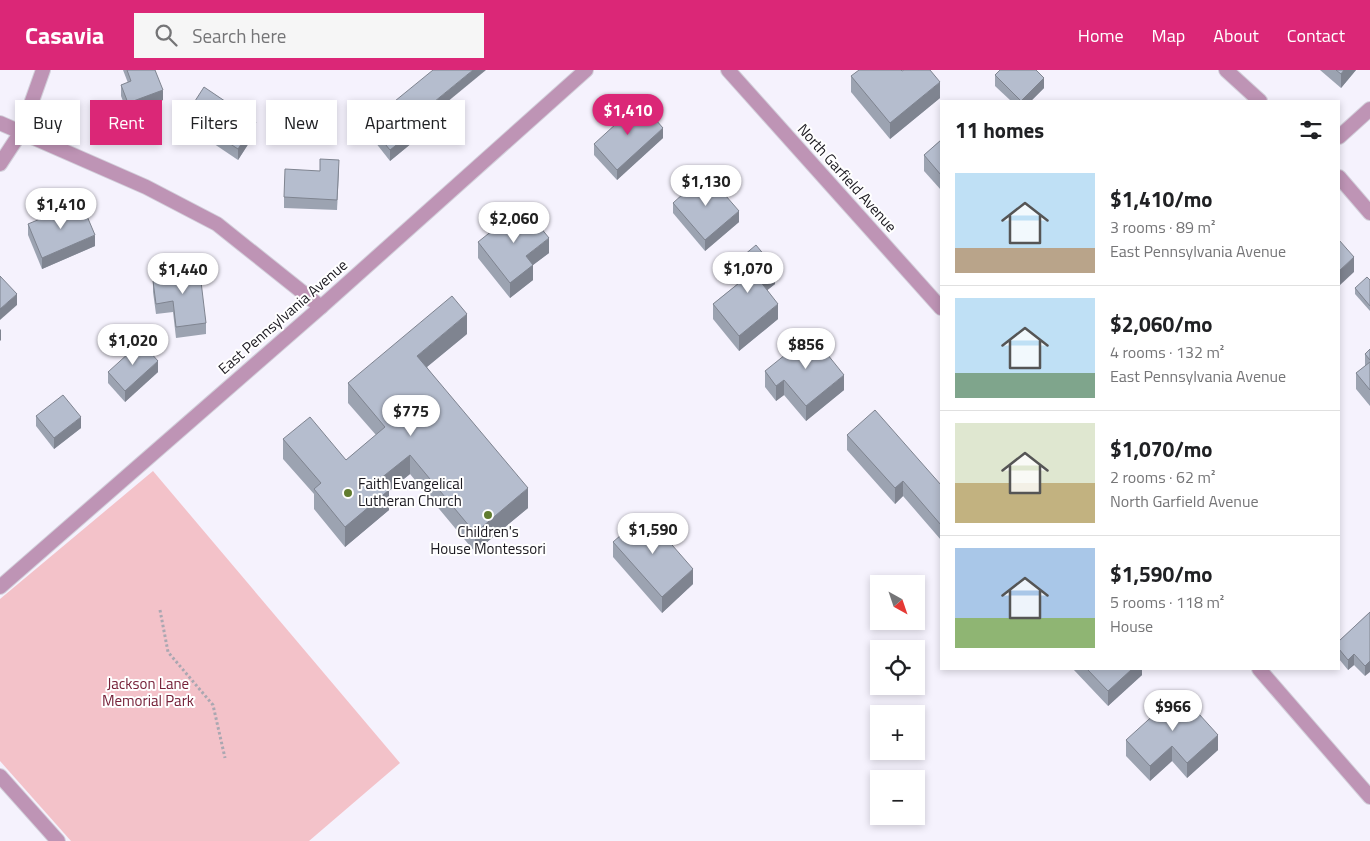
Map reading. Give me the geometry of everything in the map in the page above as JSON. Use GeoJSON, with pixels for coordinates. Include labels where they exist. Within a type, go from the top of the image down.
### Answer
{"type":"FeatureCollection","features":[{"type":"Feature","properties":{"kind":"street"},"geometry":{"type":"LineString","coordinates":[[32,100],[43,70]]}},
{"type":"Feature","properties":{"kind":"street","name":"East Pennsylvania Avenue"},"geometry":{"type":"LineString","coordinates":[[0,587],[321,307],[586,70]]}},
{"type":"Feature","properties":{"kind":"street","name":"North Garfield Avenue"},"geometry":{"type":"LineString","coordinates":[[728,70],[940,307]]}},
{"type":"Feature","properties":{"kind":"street"},"geometry":{"type":"LineString","coordinates":[[1226,70],[1259,100]]}},
{"type":"Feature","properties":{"kind":"street"},"geometry":{"type":"LineString","coordinates":[[1340,136],[1370,109]]}},
{"type":"Feature","properties":{"kind":"street"},"geometry":{"type":"LineString","coordinates":[[0,123],[15,129]]}},
{"type":"Feature","properties":{"kind":"street"},"geometry":{"type":"LineString","coordinates":[[0,164],[15,141]]}},
{"type":"Feature","properties":{"kind":"street"},"geometry":{"type":"LineString","coordinates":[[51,145],[146,187],[217,224],[321,307]]}},
{"type":"Feature","properties":{"kind":"street"},"geometry":{"type":"LineString","coordinates":[[1340,178],[1370,213]]}},
{"type":"Feature","properties":{"kind":"street"},"geometry":{"type":"LineString","coordinates":[[1260,670],[1370,796]]}},
{"type":"Feature","properties":{"kind":"street"},"geometry":{"type":"LineString","coordinates":[[0,776],[58,841]]}},
{"type":"Feature","properties":{"kind":"path"},"geometry":{"type":"LineString","coordinates":[[160,610],[168,652],[213,705],[225,758]]}},
{"type":"Feature","properties":{"kind":"green space","name":"Jackson Lane Memorial Park"},"geometry":{"type":"Polygon","coordinates":[[[153,471],[400,763],[309,841],[71,841],[0,761],[0,599],[153,471]]]}},
{"type":"Feature","properties":{"kind":"building"},"geometry":{"type":"Polygon","coordinates":[[[127,70],[155,70],[163,90],[136,100],[127,100],[121,85],[131,81],[127,70]]]}},
{"type":"Feature","properties":{"kind":"building"},"geometry":{"type":"Polygon","coordinates":[[[433,70],[473,70],[436,100],[396,100],[433,70]]]}},
{"type":"Feature","properties":{"kind":"building"},"geometry":{"type":"Polygon","coordinates":[[[859,70],[930,70],[940,82],[890,123],[851,76],[859,70]]]}},
{"type":"Feature","properties":{"kind":"building"},"geometry":{"type":"Polygon","coordinates":[[[1000,70],[1036,70],[1044,78],[1020,100],[995,75],[1000,70]]]}},
{"type":"Feature","properties":{"kind":"building"},"geometry":{"type":"Polygon","coordinates":[[[1336,70],[1344,70],[1341,74],[1336,70]]]}},
{"type":"Feature","properties":{"kind":"building"},"geometry":{"type":"Polygon","coordinates":[[[204,87],[223,100],[196,100],[204,87]]]}},
{"type":"Feature","properties":{"kind":"building"},"geometry":{"type":"Polygon","coordinates":[[[640,102],[663,128],[617,170],[594,144],[640,102]]]}},
{"type":"Feature","properties":{"kind":"building"},"geometry":{"type":"Polygon","coordinates":[[[940,141],[940,174],[924,155],[940,141]]]}},
{"type":"Feature","properties":{"kind":"building"},"geometry":{"type":"Polygon","coordinates":[[[232,145],[241,145],[238,149],[232,145]]]}},
{"type":"Feature","properties":{"kind":"building"},"geometry":{"type":"Polygon","coordinates":[[[386,145],[396,145],[390,150],[386,145]]]}},
{"type":"Feature","properties":{"kind":"building"},"geometry":{"type":"Polygon","coordinates":[[[320,159],[339,160],[337,200],[284,197],[285,169],[320,171],[320,159]]]}},
{"type":"Feature","properties":{"kind":"building"},"geometry":{"type":"Polygon","coordinates":[[[706,173],[739,211],[705,240],[673,203],[706,173]]]}},
{"type":"Feature","properties":{"kind":"building"},"geometry":{"type":"Polygon","coordinates":[[[81,202],[95,235],[42,258],[28,224],[81,202]]]}},
{"type":"Feature","properties":{"kind":"building"},"geometry":{"type":"Polygon","coordinates":[[[523,206],[549,238],[526,256],[533,265],[510,283],[478,242],[523,206]]]}},
{"type":"Feature","properties":{"kind":"building"},"geometry":{"type":"Polygon","coordinates":[[[1340,241],[1354,257],[1340,270],[1340,241]]]}},
{"type":"Feature","properties":{"kind":"building"},"geometry":{"type":"Polygon","coordinates":[[[756,245],[775,268],[760,281],[778,304],[739,336],[713,304],[749,275],[737,261],[756,245]]]}},
{"type":"Feature","properties":{"kind":"building"},"geometry":{"type":"Polygon","coordinates":[[[199,265],[206,323],[176,327],[173,301],[156,304],[153,281],[170,279],[169,269],[199,265]]]}},
{"type":"Feature","properties":{"kind":"building"},"geometry":{"type":"Polygon","coordinates":[[[0,276],[17,294],[0,309],[0,276]]]}},
{"type":"Feature","properties":{"kind":"building"},"geometry":{"type":"Polygon","coordinates":[[[1367,277],[1370,280],[1370,306],[1355,288],[1367,277]]]}},
{"type":"Feature","properties":{"kind":"building"},"geometry":{"type":"Polygon","coordinates":[[[452,296],[467,314],[417,356],[528,488],[475,533],[410,455],[380,479],[389,490],[345,527],[314,489],[321,483],[283,439],[310,417],[346,460],[385,427],[348,383],[452,296]]]}},
{"type":"Feature","properties":{"kind":"building"},"geometry":{"type":"Polygon","coordinates":[[[811,334],[844,375],[806,406],[784,380],[776,386],[765,371],[811,334]]]}},
{"type":"Feature","properties":{"kind":"building"},"geometry":{"type":"Polygon","coordinates":[[[141,342],[158,361],[125,391],[108,372],[141,342]]]}},
{"type":"Feature","properties":{"kind":"building"},"geometry":{"type":"Polygon","coordinates":[[[1370,349],[1370,360],[1365,354],[1370,349]]]}},
{"type":"Feature","properties":{"kind":"building"},"geometry":{"type":"Polygon","coordinates":[[[1370,362],[1370,390],[1356,373],[1370,362]]]}},
{"type":"Feature","properties":{"kind":"building"},"geometry":{"type":"Polygon","coordinates":[[[63,395],[81,417],[54,438],[36,416],[63,395]]]}},
{"type":"Feature","properties":{"kind":"building"},"geometry":{"type":"Polygon","coordinates":[[[875,410],[940,484],[940,524],[903,481],[895,488],[847,435],[875,410]]]}},
{"type":"Feature","properties":{"kind":"building"},"geometry":{"type":"Polygon","coordinates":[[[645,514],[693,569],[662,597],[613,542],[645,514]]]}},
{"type":"Feature","properties":{"kind":"building"},"geometry":{"type":"Polygon","coordinates":[[[1370,612],[1370,661],[1365,666],[1354,654],[1348,660],[1340,650],[1340,640],[1370,612]]]}},
{"type":"Feature","properties":{"kind":"building"},"geometry":{"type":"Polygon","coordinates":[[[1088,670],[1131,670],[1108,691],[1088,670]]]}},
{"type":"Feature","properties":{"kind":"building"},"geometry":{"type":"Polygon","coordinates":[[[1179,692],[1218,735],[1187,763],[1172,746],[1150,766],[1126,740],[1179,692]]]}},
{"type":"Feature","properties":{"kind":"place","name":"Faith Evangelical Lutheran Church"},"geometry":{"type":"Point","coordinates":[348,493]}},
{"type":"Feature","properties":{"kind":"place","name":"Children's House Montessori"},"geometry":{"type":"Point","coordinates":[488,515]}}]}
